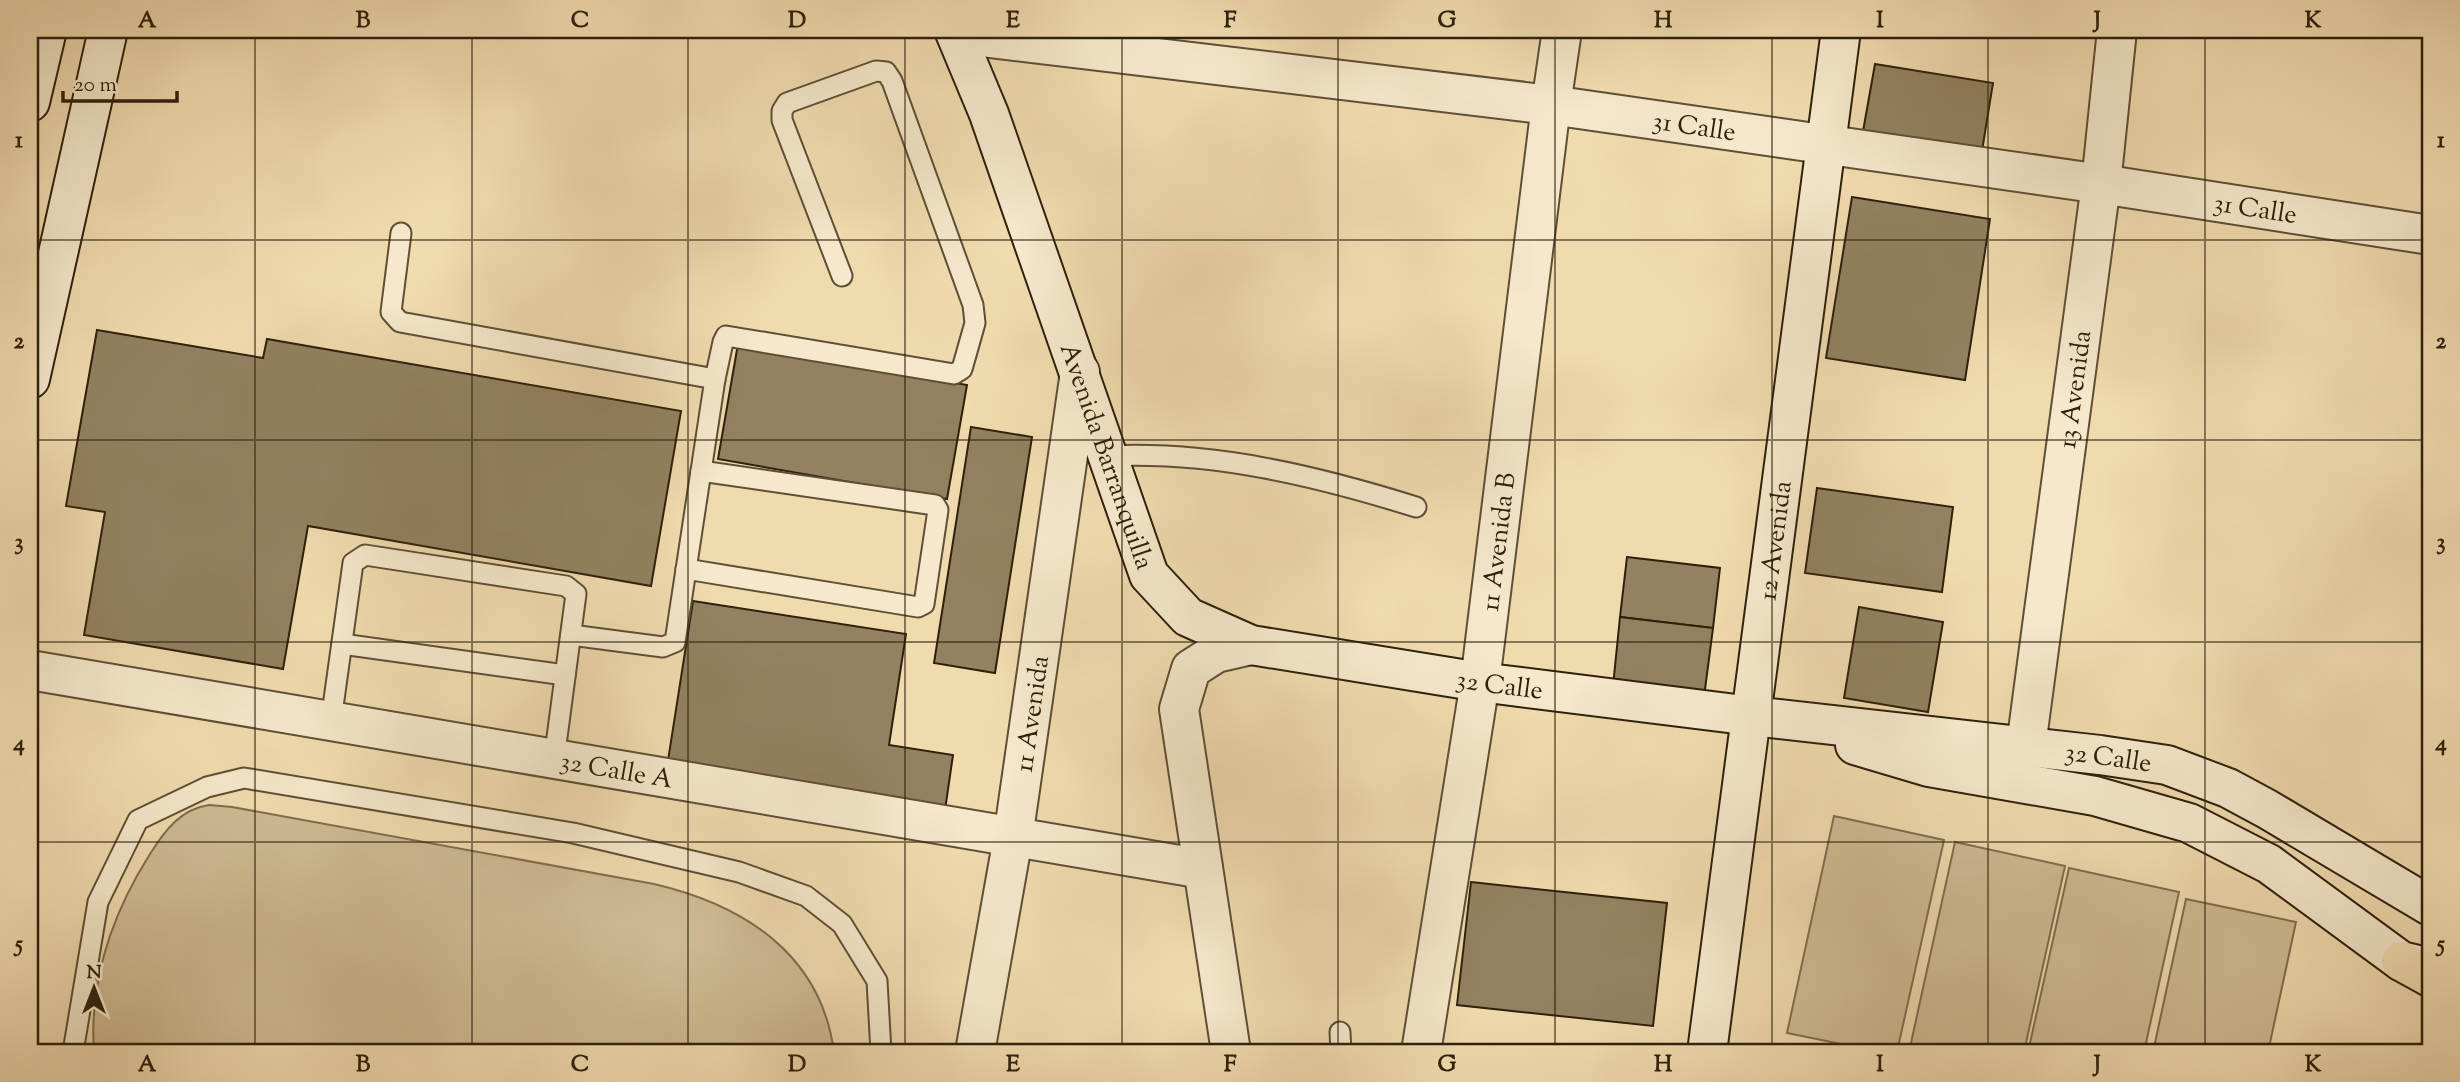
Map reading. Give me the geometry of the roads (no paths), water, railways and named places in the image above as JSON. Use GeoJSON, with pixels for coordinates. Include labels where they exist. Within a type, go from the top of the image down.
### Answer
{"type":"FeatureCollection","features":[{"type":"Feature","properties":{"kind":"street"},"geometry":{"type":"LineString","coordinates":[[30,102],[47,30]]}},
{"type":"Feature","properties":{"kind":"street"},"geometry":{"type":"LineString","coordinates":[[30,379],[108,30]]}},
{"type":"Feature","properties":{"kind":"street","name":"11 Avenida B"},"geometry":{"type":"LineString","coordinates":[[1421,1052],[1480,682],[1562,30]]}},
{"type":"Feature","properties":{"kind":"street","name":"12 Avenida"},"geometry":{"type":"LineString","coordinates":[[1707,1052],[1841,30]]}},
{"type":"Feature","properties":{"kind":"street","name":"13 Avenida"},"geometry":{"type":"LineString","coordinates":[[2026,746],[2101,184],[2118,30]]}},
{"type":"Feature","properties":{"kind":"street","name":"31 Calle"},"geometry":{"type":"LineString","coordinates":[[955,32],[1551,105],[2101,184],[2430,235]]}},
{"type":"Feature","properties":{"kind":"street","name":"Avenida Barranquilla"},"geometry":{"type":"LineString","coordinates":[[955,32],[989,114],[1149,575],[1188,617],[1251,645]]}},
{"type":"Feature","properties":{"kind":"street","name":"11 Avenida"},"geometry":{"type":"LineString","coordinates":[[975,1052],[1013,838],[1080,372]]}},
{"type":"Feature","properties":{"kind":"street"},"geometry":{"type":"LineString","coordinates":[[1231,1052],[1179,709],[1191,669],[1216,653],[1251,645]]}},
{"type":"Feature","properties":{"kind":"street","name":"32 Calle"},"geometry":{"type":"LineString","coordinates":[[1251,645],[1480,682],[2167,765],[2208,780],[2267,809],[2430,906]]}},
{"type":"Feature","properties":{"kind":"street","name":"32 Calle A"},"geometry":{"type":"LineString","coordinates":[[30,670],[1203,869]]}},
{"type":"Feature","properties":{"kind":"street","name":"32 Calle"},"geometry":{"type":"LineString","coordinates":[[1752,716],[1929,767],[2095,796],[2189,823],[2269,864],[2420,969]]}},
{"type":"Feature","properties":{"kind":"lane"},"geometry":{"type":"LineString","coordinates":[[571,635],[663,647],[675,642],[715,379],[726,336],[954,374],[962,369],[975,323],[973,305],[892,81],[886,72],[876,71],[787,103],[782,111],[782,120],[842,276]]}},
{"type":"Feature","properties":{"kind":"lane"},"geometry":{"type":"LineString","coordinates":[[401,233],[391,312],[400,322],[715,379]]}},
{"type":"Feature","properties":{"kind":"lane"},"geometry":{"type":"LineString","coordinates":[[1109,456],[1148,454],[1287,471],[1416,507]]}},
{"type":"Feature","properties":{"kind":"lane"},"geometry":{"type":"LineString","coordinates":[[686,569],[918,607],[924,604],[938,510],[935,505],[701,471]]}},
{"type":"Feature","properties":{"kind":"lane"},"geometry":{"type":"LineString","coordinates":[[331,721],[353,563],[365,555],[566,586],[576,594],[554,760]]}},
{"type":"Feature","properties":{"kind":"lane"},"geometry":{"type":"LineString","coordinates":[[342,644],[565,675]]}},
{"type":"Feature","properties":{"kind":"lane"},"geometry":{"type":"LineString","coordinates":[[73,1052],[98,902],[138,820],[207,787],[244,778],[573,833],[739,872],[806,895],[842,924],[877,981],[881,1052]]}},
{"type":"Feature","properties":{"kind":"lane"},"geometry":{"type":"LineString","coordinates":[[1340,1032],[1341,1052]]}}]}
